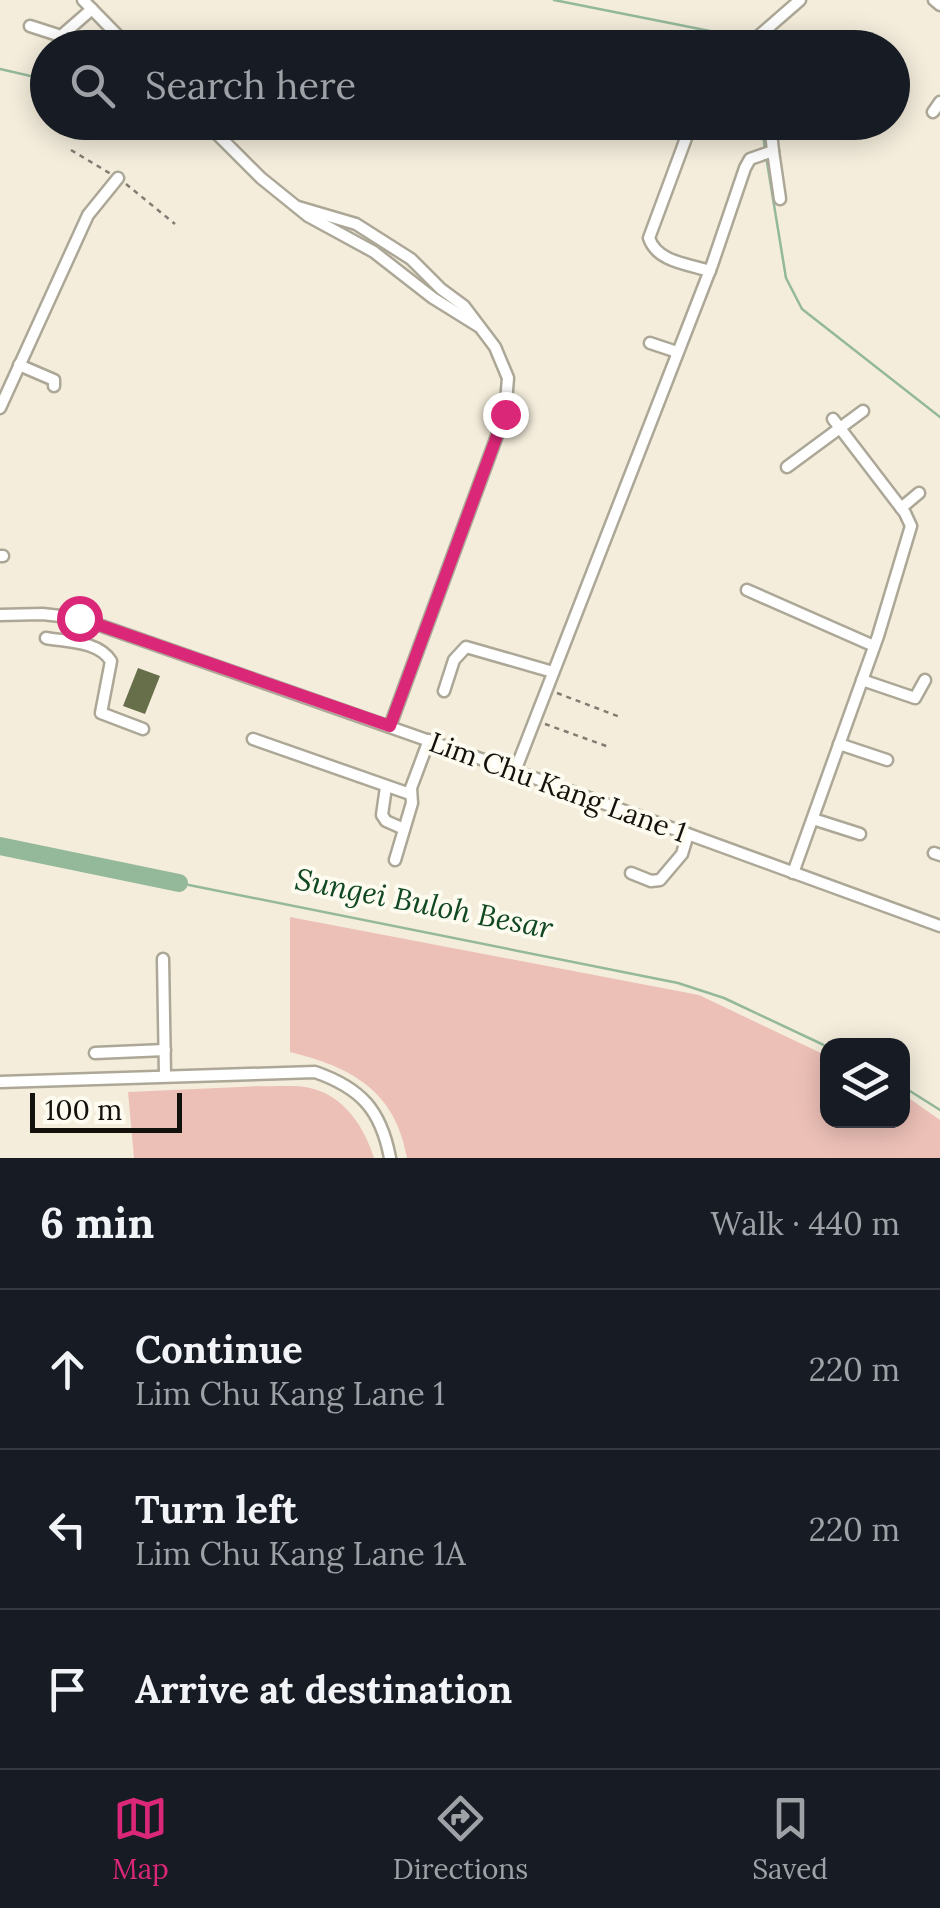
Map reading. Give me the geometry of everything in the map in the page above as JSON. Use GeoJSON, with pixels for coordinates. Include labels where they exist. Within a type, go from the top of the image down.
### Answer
{"type":"FeatureCollection","features":[{"type":"Feature","properties":{"kind":"street"},"geometry":{"type":"LineString","coordinates":[[83,0],[112,30]]}},
{"type":"Feature","properties":{"kind":"street"},"geometry":{"type":"LineString","coordinates":[[766,30],[800,0]]}},
{"type":"Feature","properties":{"kind":"street"},"geometry":{"type":"LineString","coordinates":[[934,0],[940,5]]}},
{"type":"Feature","properties":{"kind":"street"},"geometry":{"type":"LineString","coordinates":[[68,30],[92,9]]}},
{"type":"Feature","properties":{"kind":"street"},"geometry":{"type":"LineString","coordinates":[[30,26],[42,30]]}},
{"type":"Feature","properties":{"kind":"street"},"geometry":{"type":"LineString","coordinates":[[224,140],[261,178],[298,207],[356,224],[411,259],[440,289],[464,306],[483,330],[508,378],[505,414],[390,726]]}},
{"type":"Feature","properties":{"kind":"street"},"geometry":{"type":"LineString","coordinates":[[685,140],[649,238],[652,247],[665,258],[710,271]]}},
{"type":"Feature","properties":{"kind":"street"},"geometry":{"type":"LineString","coordinates":[[771,140],[780,199]]}},
{"type":"Feature","properties":{"kind":"street"},"geometry":{"type":"LineString","coordinates":[[515,771],[710,271],[745,168],[750,159],[771,152]]}},
{"type":"Feature","properties":{"kind":"street"},"geometry":{"type":"LineString","coordinates":[[0,408],[88,215],[118,178]]}},
{"type":"Feature","properties":{"kind":"street"},"geometry":{"type":"LineString","coordinates":[[650,343],[677,352]]}},
{"type":"Feature","properties":{"kind":"street"},"geometry":{"type":"LineString","coordinates":[[19,365],[54,380],[54,386]]}},
{"type":"Feature","properties":{"kind":"street"},"geometry":{"type":"LineString","coordinates":[[788,466],[836,424],[863,411]]}},
{"type":"Feature","properties":{"kind":"street"},"geometry":{"type":"LineString","coordinates":[[794,872],[874,646],[911,526],[836,424]]}},
{"type":"Feature","properties":{"kind":"street"},"geometry":{"type":"LineString","coordinates":[[901,508],[919,492]]}},
{"type":"Feature","properties":{"kind":"street"},"geometry":{"type":"LineString","coordinates":[[747,590],[874,646]]}},
{"type":"Feature","properties":{"kind":"street","name":"Lim Chu Kang Lane 1"},"geometry":{"type":"LineString","coordinates":[[0,615],[79,618],[390,726],[940,926]]}},
{"type":"Feature","properties":{"kind":"street"},"geometry":{"type":"LineString","coordinates":[[94,647],[101,626]]}},
{"type":"Feature","properties":{"kind":"street"},"geometry":{"type":"LineString","coordinates":[[46,638],[104,652],[112,661],[101,713],[143,729]]}},
{"type":"Feature","properties":{"kind":"street"},"geometry":{"type":"LineString","coordinates":[[444,691],[454,660],[466,646],[553,672]]}},
{"type":"Feature","properties":{"kind":"street"},"geometry":{"type":"LineString","coordinates":[[862,680],[915,698],[925,680]]}},
{"type":"Feature","properties":{"kind":"street"},"geometry":{"type":"LineString","coordinates":[[253,739],[410,794]]}},
{"type":"Feature","properties":{"kind":"street"},"geometry":{"type":"LineString","coordinates":[[395,860],[412,803],[410,794],[429,740]]}},
{"type":"Feature","properties":{"kind":"street"},"geometry":{"type":"LineString","coordinates":[[840,744],[887,760]]}},
{"type":"Feature","properties":{"kind":"street"},"geometry":{"type":"LineString","coordinates":[[386,787],[382,815],[404,830]]}},
{"type":"Feature","properties":{"kind":"street"},"geometry":{"type":"LineString","coordinates":[[813,819],[860,834]]}},
{"type":"Feature","properties":{"kind":"street"},"geometry":{"type":"LineString","coordinates":[[631,873],[660,880],[682,854],[688,834]]}},
{"type":"Feature","properties":{"kind":"street"},"geometry":{"type":"LineString","coordinates":[[164,958],[165,1076]]}},
{"type":"Feature","properties":{"kind":"street"},"geometry":{"type":"LineString","coordinates":[[96,1053],[165,1050]]}},
{"type":"Feature","properties":{"kind":"street"},"geometry":{"type":"LineString","coordinates":[[0,1082],[315,1072],[352,1088],[367,1103],[380,1121],[390,1158]]}},
{"type":"Feature","properties":{"kind":"path"},"geometry":{"type":"LineString","coordinates":[[546,689],[620,717]]}},
{"type":"Feature","properties":{"kind":"path"},"geometry":{"type":"LineString","coordinates":[[534,720],[608,747]]}},
{"type":"Feature","properties":{"kind":"shaded area"},"geometry":{"type":"Polygon","coordinates":[[[290,917],[699,995],[820,1053],[820,1128],[910,1128],[910,1099],[940,1120],[940,1158],[407,1158],[392,1115],[367,1085],[332,1065],[290,1052],[290,917]]]}},
{"type":"Feature","properties":{"kind":"shaded area"},"geometry":{"type":"Polygon","coordinates":[[[308,1087],[325,1093],[345,1107],[365,1136],[374,1158],[134,1158],[128,1092],[308,1087]]]}},
{"type":"Feature","properties":{"kind":"building"},"geometry":{"type":"Polygon","coordinates":[[[138,668],[160,676],[145,714],[123,706],[138,668]]]}},
{"type":"Feature","properties":{"kind":"waterway"},"geometry":{"type":"LineString","coordinates":[[554,0],[705,30]]}},
{"type":"Feature","properties":{"kind":"waterway"},"geometry":{"type":"LineString","coordinates":[[0,69],[30,76]]}},
{"type":"Feature","properties":{"kind":"waterway"},"geometry":{"type":"LineString","coordinates":[[764,140],[765,149]]}},
{"type":"Feature","properties":{"kind":"waterway"},"geometry":{"type":"LineString","coordinates":[[766,156],[786,278],[802,309],[940,417]]}},
{"type":"Feature","properties":{"kind":"waterway","name":"Sungei Buloh Besar"},"geometry":{"type":"LineString","coordinates":[[0,846],[179,883]]}},
{"type":"Feature","properties":{"kind":"waterway","name":"Sungei Buloh Besar"},"geometry":{"type":"LineString","coordinates":[[179,883],[678,983],[724,998],[820,1043]]}},
{"type":"Feature","properties":{"kind":"waterway","name":"Sungei Buloh Besar"},"geometry":{"type":"LineString","coordinates":[[910,1091],[940,1110]]}},
{"type":"Feature","properties":{"kind":"route"},"geometry":{"type":"LineString","coordinates":[[79,618],[390,726],[505,414]]}}]}
